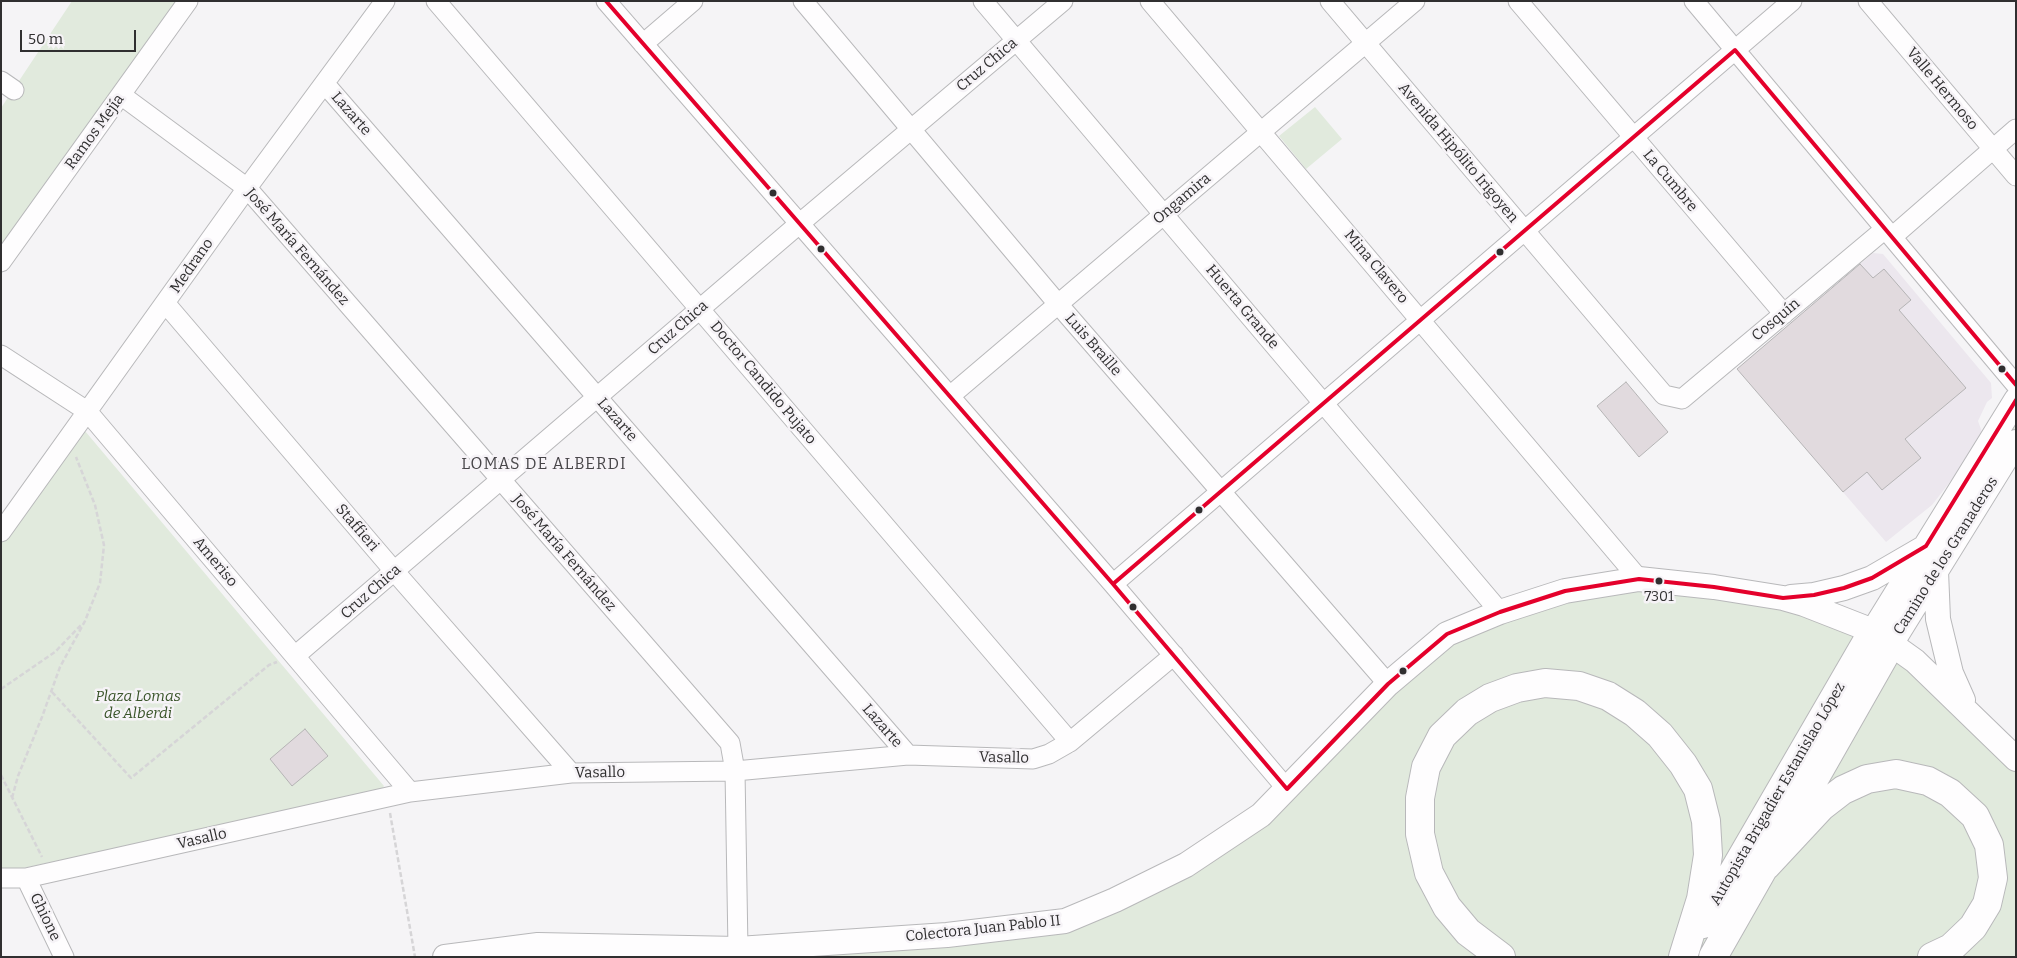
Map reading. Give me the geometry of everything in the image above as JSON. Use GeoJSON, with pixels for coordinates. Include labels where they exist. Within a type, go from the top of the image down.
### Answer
{"type":"FeatureCollection","features":[{"type":"Feature","properties":{"kind":"highway","name":"Autopista Brigadier Estanislao López"},"geometry":{"type":"LineString","coordinates":[[1713,957],[1766,866],[1882,638]]}},
{"type":"Feature","properties":{"kind":"highway","name":"Autopista Brigadier Estanislao López"},"geometry":{"type":"LineString","coordinates":[[1683,957],[1882,638]]}},
{"type":"Feature","properties":{"kind":"highway"},"geometry":{"type":"LineString","coordinates":[[1501,957],[1468,932],[1447,907],[1429,873],[1420,834],[1420,798],[1426,767],[1442,736],[1467,712],[1490,698],[1517,688],[1545,683],[1579,686],[1608,696],[1635,713],[1660,735],[1683,764],[1698,789],[1706,821],[1708,855],[1701,899],[1683,957]]}},
{"type":"Feature","properties":{"kind":"highway"},"geometry":{"type":"LineString","coordinates":[[1766,866],[1820,807],[1843,790],[1867,779],[1896,774],[1928,780],[1950,793],[1975,816],[1989,846],[1993,878],[1987,904],[1973,927],[1952,948],[1932,957]]}},
{"type":"Feature","properties":{"kind":"main road","name":"Camino de los Granaderos"},"geometry":{"type":"LineString","coordinates":[[1882,638],[1926,546],[2016,400]]}},
{"type":"Feature","properties":{"kind":"main road","name":"Camino de los Granaderos"},"geometry":{"type":"LineString","coordinates":[[1882,638],[1936,571],[2016,442]]}},
{"type":"Feature","properties":{"kind":"main road"},"geometry":{"type":"LineString","coordinates":[[1783,598],[1814,595],[1844,588],[1872,578],[1926,546]]}},
{"type":"Feature","properties":{"kind":"main road"},"geometry":{"type":"LineString","coordinates":[[1936,571],[1938,619],[1944,647],[1951,673],[1968,711]]}},
{"type":"Feature","properties":{"kind":"main road","name":"Colectora Juan Pablo II"},"geometry":{"type":"LineString","coordinates":[[445,957],[538,945],[738,949],[947,935],[1065,921],[1115,900],[1186,865],[1261,814],[1388,684],[1447,634],[1500,612],[1565,591],[1639,579],[1714,587],[1783,598],[1804,604],[1882,638],[1915,661],[2016,759]]}},
{"type":"Feature","properties":{"kind":"street","name":"Ramos Mejía"},"geometry":{"type":"LineString","coordinates":[[1,262],[188,1]]}},
{"type":"Feature","properties":{"kind":"street","name":"Medrano"},"geometry":{"type":"LineString","coordinates":[[1,532],[166,304],[247,188],[385,1]]}},
{"type":"Feature","properties":{"kind":"street","name":"Doctor Candido Pujato"},"geometry":{"type":"LineString","coordinates":[[436,1],[1070,742]]}},
{"type":"Feature","properties":{"kind":"street"},"geometry":{"type":"LineString","coordinates":[[606,1],[1113,584],[1287,789]]}},
{"type":"Feature","properties":{"kind":"street"},"geometry":{"type":"LineString","coordinates":[[643,44],[693,1]]}},
{"type":"Feature","properties":{"kind":"street","name":"Luis Braille"},"geometry":{"type":"LineString","coordinates":[[804,1],[1058,304],[1388,684]]}},
{"type":"Feature","properties":{"kind":"street","name":"Huerta Grande"},"geometry":{"type":"LineString","coordinates":[[983,1],[1500,612]]}},
{"type":"Feature","properties":{"kind":"street","name":"Cruz Chica"},"geometry":{"type":"LineString","coordinates":[[296,656],[799,224],[1063,1]]}},
{"type":"Feature","properties":{"kind":"street","name":"Mina Clavero"},"geometry":{"type":"LineString","coordinates":[[1150,1],[1639,579]]}},
{"type":"Feature","properties":{"kind":"street","name":"Avenida Hipólito Irigoyen"},"geometry":{"type":"LineString","coordinates":[[1330,1],[1664,395]]}},
{"type":"Feature","properties":{"kind":"street","name":"Ongamira"},"geometry":{"type":"LineString","coordinates":[[950,396],[1414,1]]}},
{"type":"Feature","properties":{"kind":"street","name":"La Cumbre"},"geometry":{"type":"LineString","coordinates":[[1518,1],[1784,314]]}},
{"type":"Feature","properties":{"kind":"street"},"geometry":{"type":"LineString","coordinates":[[1694,1],[2016,385]]}},
{"type":"Feature","properties":{"kind":"street"},"geometry":{"type":"LineString","coordinates":[[1113,584],[1792,1]]}},
{"type":"Feature","properties":{"kind":"street","name":"Valle Hermoso"},"geometry":{"type":"LineString","coordinates":[[1868,1],[2016,176]]}},
{"type":"Feature","properties":{"kind":"street","name":"Lazarte"},"geometry":{"type":"LineString","coordinates":[[325,84],[908,755]]}},
{"type":"Feature","properties":{"kind":"street","name":"José María Fernández"},"geometry":{"type":"LineString","coordinates":[[121,95],[247,188],[730,743],[735,771],[738,949]]}},
{"type":"Feature","properties":{"kind":"street","name":"Cosquín"},"geometry":{"type":"LineString","coordinates":[[1664,395],[1682,399],[1784,314],[1993,150],[2016,129]]}},
{"type":"Feature","properties":{"kind":"street","name":"Staffieri"},"geometry":{"type":"LineString","coordinates":[[166,304],[395,572],[571,773]]}},
{"type":"Feature","properties":{"kind":"street","name":"Ameriso"},"geometry":{"type":"LineString","coordinates":[[1,355],[87,411],[410,792]]}},
{"type":"Feature","properties":{"kind":"street","name":"Vasallo"},"geometry":{"type":"LineString","coordinates":[[1,878],[26,878],[50,873],[410,792],[571,773],[735,771],[908,755],[1033,759],[1049,754],[1070,742],[1174,656]]}},
{"type":"Feature","properties":{"kind":"street","name":"Ghione"},"geometry":{"type":"LineString","coordinates":[[26,878],[64,957]]}},
{"type":"Feature","properties":{"kind":"path"},"geometry":{"type":"LineString","coordinates":[[12,798],[18,776],[60,667],[85,621],[100,583],[104,545],[95,505],[68,439]]}},
{"type":"Feature","properties":{"kind":"path"},"geometry":{"type":"LineString","coordinates":[[1,689],[55,652],[85,621]]}},
{"type":"Feature","properties":{"kind":"path"},"geometry":{"type":"LineString","coordinates":[[51,691],[132,778],[269,665],[296,656]]}},
{"type":"Feature","properties":{"kind":"path"},"geometry":{"type":"LineString","coordinates":[[1,775],[50,873]]}},
{"type":"Feature","properties":{"kind":"path"},"geometry":{"type":"LineString","coordinates":[[388,797],[415,957]]}},
{"type":"Feature","properties":{"kind":"shaded area"},"geometry":{"type":"Polygon","coordinates":[[[1873,253],[1883,254],[1991,383],[1992,398],[1987,402],[1978,421],[1982,432],[1960,469],[1932,505],[1886,542],[1737,369],[1873,253]]]}},
{"type":"Feature","properties":{"kind":"green space"},"geometry":{"type":"Polygon","coordinates":[[[72,1],[188,1],[1,262],[1,108],[72,1]]]}},
{"type":"Feature","properties":{"kind":"green space"},"geometry":{"type":"Polygon","coordinates":[[[1315,107],[1342,139],[1306,169],[1279,136],[1315,107]]]}},
{"type":"Feature","properties":{"kind":"green space"},"geometry":{"type":"Polygon","coordinates":[[[2016,400],[2016,442],[1891,644],[2016,759],[2016,957],[445,957],[738,949],[1065,921],[1261,815],[1447,634],[1565,591],[1714,587],[1873,631],[2016,400]]]}},
{"type":"Feature","properties":{"kind":"green space","name":"Plaza Lomas de Alberdi"},"geometry":{"type":"Polygon","coordinates":[[[85,431],[384,786],[378,794],[9,871],[1,871],[1,544],[85,431]]]}},
{"type":"Feature","properties":{"kind":"building"},"geometry":{"type":"Polygon","coordinates":[[[1860,264],[1873,278],[1884,269],[1911,300],[1899,310],[1966,388],[1905,439],[1921,458],[1882,490],[1867,472],[1843,492],[1737,369],[1860,264]]]}},
{"type":"Feature","properties":{"kind":"building"},"geometry":{"type":"Polygon","coordinates":[[[1626,382],[1668,432],[1639,457],[1597,406],[1626,382]]]}},
{"type":"Feature","properties":{"kind":"building"},"geometry":{"type":"Polygon","coordinates":[[[305,729],[328,756],[292,786],[270,759],[305,729]]]}},
{"type":"Feature","properties":{"kind":"transit line"},"geometry":{"type":"LineString","coordinates":[[606,1],[1113,584],[1287,789],[1388,684],[1447,634],[1500,612],[1565,591],[1639,579],[1714,587],[1783,598],[1814,595],[1844,588],[1872,578],[1926,546],[2016,400]]}},
{"type":"Feature","properties":{"kind":"transit line"},"geometry":{"type":"LineString","coordinates":[[1113,584],[1735,50],[2016,385]]}},
{"type":"Feature","properties":{"kind":"place","name":"7301"},"geometry":{"type":"Point","coordinates":[1659,581]}},
{"type":"Feature","properties":{"kind":"district","name":"LOMAS DE ALBERDI"},"geometry":{"type":"Point","coordinates":[544,465]}}]}
